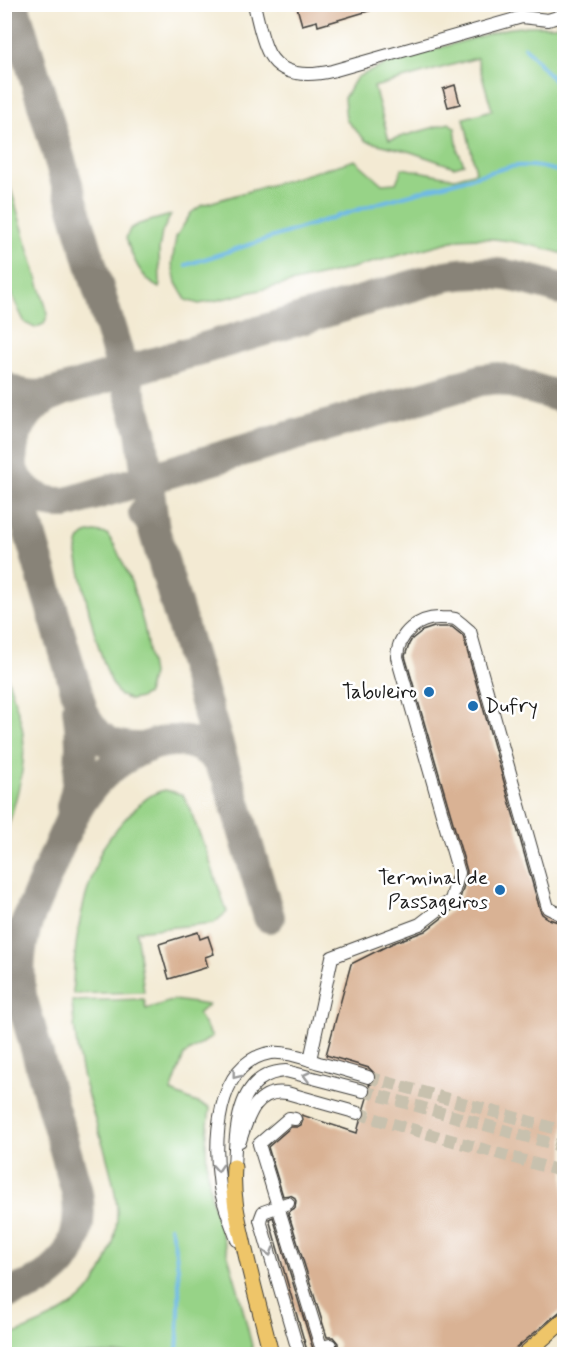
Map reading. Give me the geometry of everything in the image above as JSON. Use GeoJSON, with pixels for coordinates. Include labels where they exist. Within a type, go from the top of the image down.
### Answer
{"type":"FeatureCollection","features":[{"type":"Feature","properties":{"kind":"main road"},"geometry":{"type":"LineString","coordinates":[[234,1167],[235,1206],[271,1354]]}},
{"type":"Feature","properties":{"kind":"main road"},"geometry":{"type":"LineString","coordinates":[[525,1354],[564,1320]]}},
{"type":"Feature","properties":{"kind":"lane"},"geometry":{"type":"LineString","coordinates":[[254,4],[266,45],[274,61],[282,68],[292,72],[312,75],[332,71],[520,11],[548,20],[564,15]]}},
{"type":"Feature","properties":{"kind":"lane"},"geometry":{"type":"LineString","coordinates":[[310,1060],[332,957],[420,924],[451,900],[459,873],[397,657],[400,641],[415,623],[434,618],[455,619],[470,631],[548,908],[564,916]]}},
{"type":"Feature","properties":{"kind":"lane"},"geometry":{"type":"LineString","coordinates":[[250,1275],[220,1189],[218,1139],[221,1110],[225,1095],[235,1076],[248,1062],[271,1053],[279,1053],[368,1077]]}},
{"type":"Feature","properties":{"kind":"lane"},"geometry":{"type":"LineString","coordinates":[[234,1167],[240,1112],[251,1089],[267,1075],[277,1071],[286,1071],[363,1091]]}},
{"type":"Feature","properties":{"kind":"lane"},"geometry":{"type":"LineString","coordinates":[[234,1167],[250,1115],[266,1095],[279,1092],[288,1093],[358,1113]]}},
{"type":"Feature","properties":{"kind":"lane"},"geometry":{"type":"LineString","coordinates":[[295,1119],[289,1118],[259,1144],[283,1204],[321,1347],[330,1345]]}},
{"type":"Feature","properties":{"kind":"lane"},"geometry":{"type":"LineString","coordinates":[[283,1204],[263,1212],[260,1220],[282,1286],[299,1354]]}},
{"type":"Feature","properties":{"kind":"green space"},"geometry":{"type":"Polygon","coordinates":[[[564,23],[564,254],[513,242],[460,239],[337,272],[214,301],[199,304],[186,300],[176,283],[172,264],[176,237],[191,213],[202,205],[355,160],[382,184],[396,183],[402,168],[455,178],[476,172],[464,118],[492,110],[477,58],[374,87],[389,140],[449,123],[455,128],[458,151],[464,164],[454,167],[411,152],[366,141],[346,120],[344,98],[357,77],[391,62],[505,29],[554,26],[564,23]]]}},
{"type":"Feature","properties":{"kind":"green space"},"geometry":{"type":"Polygon","coordinates":[[[4,166],[48,314],[44,324],[35,328],[25,323],[5,281],[4,166]]]}},
{"type":"Feature","properties":{"kind":"green space"},"geometry":{"type":"Polygon","coordinates":[[[171,215],[162,232],[159,250],[159,288],[142,273],[134,260],[126,238],[130,229],[139,224],[171,215]]]}},
{"type":"Feature","properties":{"kind":"green space"},"geometry":{"type":"Polygon","coordinates":[[[95,532],[107,534],[115,546],[131,581],[144,626],[152,674],[147,694],[140,698],[130,700],[120,696],[110,680],[99,649],[77,554],[81,538],[95,532]]]}},
{"type":"Feature","properties":{"kind":"green space"},"geometry":{"type":"Polygon","coordinates":[[[5,669],[22,727],[24,755],[17,797],[5,837],[5,669]]]}},
{"type":"Feature","properties":{"kind":"green space"},"geometry":{"type":"Polygon","coordinates":[[[165,790],[183,795],[207,853],[227,912],[214,923],[136,931],[144,992],[73,994],[74,963],[81,916],[102,849],[121,823],[141,803],[165,790]]]}},
{"type":"Feature","properties":{"kind":"green space"},"geometry":{"type":"Polygon","coordinates":[[[144,999],[146,1009],[174,1000],[208,1005],[198,1014],[212,1037],[184,1055],[171,1092],[210,1108],[206,1142],[212,1202],[238,1289],[254,1354],[8,1354],[5,1345],[8,1337],[61,1313],[87,1293],[105,1265],[115,1232],[117,1209],[114,1187],[82,1072],[72,1001],[144,999]]]}},
{"type":"Feature","properties":{"kind":"building"},"geometry":{"type":"Polygon","coordinates":[[[296,4],[381,4],[382,7],[318,26],[317,21],[302,25],[296,4]]]}},
{"type":"Feature","properties":{"kind":"building"},"geometry":{"type":"Polygon","coordinates":[[[455,85],[460,104],[448,107],[443,89],[455,85]]]}},
{"type":"Feature","properties":{"kind":"building"},"geometry":{"type":"Polygon","coordinates":[[[434,627],[452,627],[463,636],[540,910],[549,919],[564,924],[564,1308],[509,1354],[325,1354],[336,1351],[338,1343],[333,1337],[327,1337],[288,1212],[295,1208],[296,1201],[290,1195],[283,1196],[268,1147],[291,1127],[301,1125],[302,1115],[357,1133],[360,1121],[366,1115],[364,1108],[371,1092],[369,1085],[374,1083],[376,1075],[369,1068],[326,1055],[351,964],[393,943],[425,931],[456,907],[459,902],[467,871],[405,656],[412,639],[422,631],[434,627]]]}},
{"type":"Feature","properties":{"kind":"building"},"geometry":{"type":"Polygon","coordinates":[[[198,932],[200,939],[208,936],[214,954],[205,957],[208,967],[169,979],[159,944],[198,932]]]}},
{"type":"Feature","properties":{"kind":"building"},"geometry":{"type":"Polygon","coordinates":[[[273,1217],[313,1349],[318,1354],[308,1354],[269,1219],[273,1217]]]}},
{"type":"Feature","properties":{"kind":"waterway"},"geometry":{"type":"LineString","coordinates":[[525,47],[564,92]]}},
{"type":"Feature","properties":{"kind":"waterway"},"geometry":{"type":"LineString","coordinates":[[186,265],[382,202],[509,167],[537,167],[564,173]]}},
{"type":"Feature","properties":{"kind":"waterway"},"geometry":{"type":"LineString","coordinates":[[170,1227],[178,1275],[177,1354]]}},
{"type":"Feature","properties":{"kind":"taxiway"},"geometry":{"type":"LineString","coordinates":[[13,4],[141,431],[154,530]]}},
{"type":"Feature","properties":{"kind":"taxiway"},"geometry":{"type":"LineString","coordinates":[[4,387],[25,395],[47,395],[445,276],[492,273],[534,281],[564,290]]}},
{"type":"Feature","properties":{"kind":"taxiway"},"geometry":{"type":"LineString","coordinates":[[13,473],[35,497],[49,502],[66,503],[481,380],[498,378],[564,398]]}},
{"type":"Feature","properties":{"kind":"taxiway"},"geometry":{"type":"LineString","coordinates":[[12,469],[16,433],[28,413],[37,404],[58,392]]}},
{"type":"Feature","properties":{"kind":"taxiway"},"geometry":{"type":"LineString","coordinates":[[4,446],[82,710],[93,729],[106,741],[122,747],[143,748]]}},
{"type":"Feature","properties":{"kind":"taxiway"},"geometry":{"type":"LineString","coordinates":[[144,513],[154,530],[269,917]]}},
{"type":"Feature","properties":{"kind":"taxiway"},"geometry":{"type":"LineString","coordinates":[[72,807],[81,758],[78,708]]}},
{"type":"Feature","properties":{"kind":"taxiway"},"geometry":{"type":"LineString","coordinates":[[19,944],[63,836],[80,804],[102,776],[139,750],[166,741],[192,743],[205,749],[221,765],[224,772]]}},
{"type":"Feature","properties":{"kind":"taxiway"},"geometry":{"type":"LineString","coordinates":[[4,1294],[41,1280],[60,1265],[67,1256],[76,1234],[79,1211],[76,1188],[21,996],[20,961],[26,926]]}},
{"type":"Feature","properties":{"kind":"tunnel"},"geometry":{"type":"LineString","coordinates":[[368,1077],[564,1131]]}},
{"type":"Feature","properties":{"kind":"tunnel"},"geometry":{"type":"LineString","coordinates":[[363,1091],[564,1147]]}},
{"type":"Feature","properties":{"kind":"tunnel"},"geometry":{"type":"LineString","coordinates":[[358,1113],[564,1172]]}},
{"type":"Feature","properties":{"kind":"place","name":"Tabuleiro"},"geometry":{"type":"Point","coordinates":[429,692]}},
{"type":"Feature","properties":{"kind":"place","name":"Dufry"},"geometry":{"type":"Point","coordinates":[473,706]}},
{"type":"Feature","properties":{"kind":"place","name":"Terminal de Passageiros"},"geometry":{"type":"Point","coordinates":[500,890]}}]}
